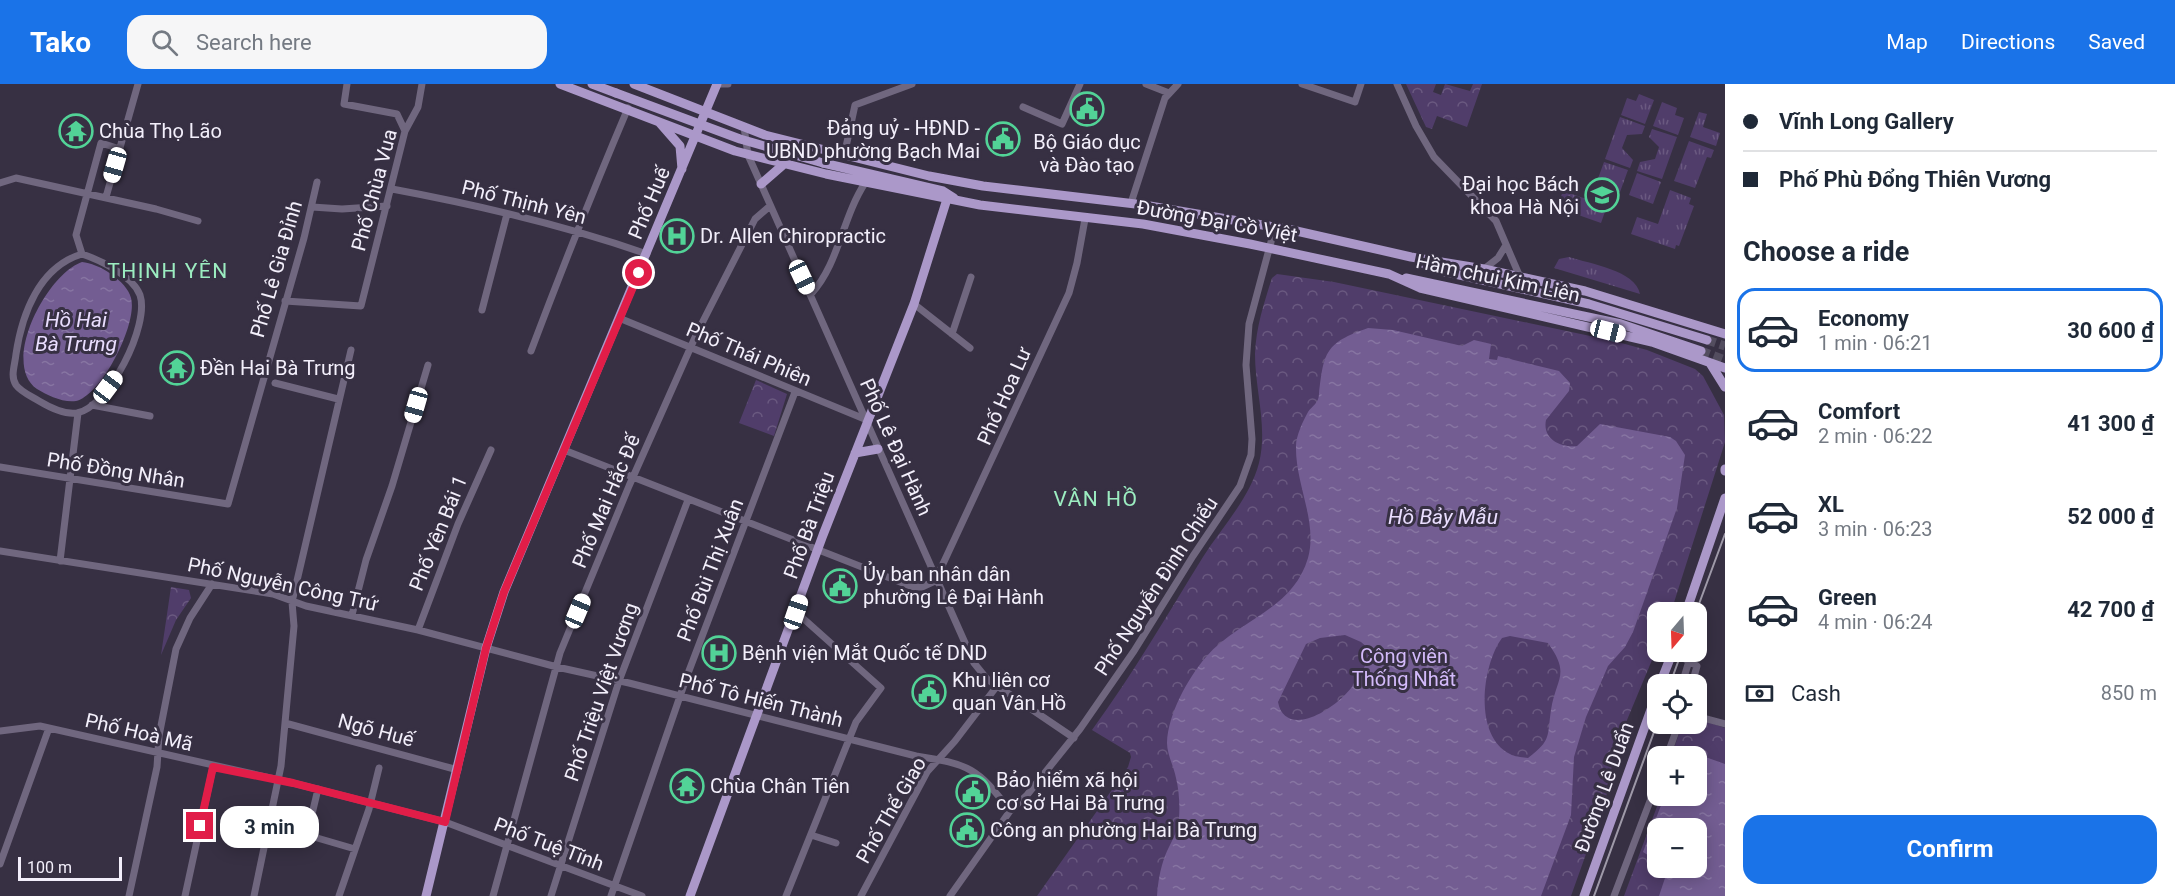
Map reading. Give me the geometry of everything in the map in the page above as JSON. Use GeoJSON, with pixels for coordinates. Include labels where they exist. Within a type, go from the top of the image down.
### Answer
{"type":"FeatureCollection","features":[{"type":"Feature","properties":{"kind":"main road","name":"Đường Đại Cồ Việt"},"geometry":{"type":"LineString","coordinates":[[560,84],[748,155],[784,164],[947,199],[1085,219],[1143,224],[1270,248],[1389,274],[1420,288],[1652,342],[1725,368]]}},
{"type":"Feature","properties":{"kind":"main road"},"geometry":{"type":"LineString","coordinates":[[592,84],[751,143],[943,191],[959,201]]}},
{"type":"Feature","properties":{"kind":"main road","name":"Đường Đại Cồ Việt"},"geometry":{"type":"LineString","coordinates":[[634,84],[786,141],[929,176],[1131,203],[1275,227],[1411,257],[1520,277],[1641,306],[1725,333]]}},
{"type":"Feature","properties":{"kind":"main road","name":"Phố Huế"},"geometry":{"type":"LineString","coordinates":[[426,896],[486,648],[504,592],[719,84]]}},
{"type":"Feature","properties":{"kind":"main road"},"geometry":{"type":"LineString","coordinates":[[628,108],[643,110],[651,107],[654,97],[647,89]]}},
{"type":"Feature","properties":{"kind":"main road"},"geometry":{"type":"LineString","coordinates":[[655,118],[680,146],[682,171]]}},
{"type":"Feature","properties":{"kind":"main road"},"geometry":{"type":"LineString","coordinates":[[761,184],[784,164],[777,158],[776,151],[786,141]]}},
{"type":"Feature","properties":{"kind":"main road"},"geometry":{"type":"LineString","coordinates":[[858,171],[929,176]]}},
{"type":"Feature","properties":{"kind":"main road"},"geometry":{"type":"LineString","coordinates":[[1026,211],[1029,191]]}},
{"type":"Feature","properties":{"kind":"main road","name":"Phố Bà Triệu"},"geometry":{"type":"LineString","coordinates":[[690,896],[867,420],[914,304],[947,199]]}},
{"type":"Feature","properties":{"kind":"main road","name":"Hầm chui Kim Liên"},"geometry":{"type":"LineString","coordinates":[[1411,257],[1437,270],[1589,304],[1707,339]]}},
{"type":"Feature","properties":{"kind":"main road","name":"Hầm chui Kim Liên"},"geometry":{"type":"LineString","coordinates":[[1389,274],[1603,319],[1653,333],[1701,351]]}},
{"type":"Feature","properties":{"kind":"main road"},"geometry":{"type":"LineString","coordinates":[[1710,363],[1725,387]]}},
{"type":"Feature","properties":{"kind":"main road"},"geometry":{"type":"LineString","coordinates":[[855,453],[878,449]]}},
{"type":"Feature","properties":{"kind":"main road"},"geometry":{"type":"LineString","coordinates":[[1689,602],[1725,498]]}},
{"type":"Feature","properties":{"kind":"main road","name":"Đường Lê Duẩn"},"geometry":{"type":"LineString","coordinates":[[1584,896],[1647,724]]}},
{"type":"Feature","properties":{"kind":"street"},"geometry":{"type":"LineString","coordinates":[[106,197],[138,84]]}},
{"type":"Feature","properties":{"kind":"street"},"geometry":{"type":"LineString","coordinates":[[347,84],[344,104],[397,114],[405,131]]}},
{"type":"Feature","properties":{"kind":"street","name":"Phố Chùa Vua"},"geometry":{"type":"LineString","coordinates":[[285,301],[361,306],[405,131],[418,107],[422,84]]}},
{"type":"Feature","properties":{"kind":"street"},"geometry":{"type":"LineString","coordinates":[[719,84],[728,84]]}},
{"type":"Feature","properties":{"kind":"street"},"geometry":{"type":"LineString","coordinates":[[844,156],[855,105],[912,84]]}},
{"type":"Feature","properties":{"kind":"street"},"geometry":{"type":"LineString","coordinates":[[1023,107],[1062,124],[1080,84]]}},
{"type":"Feature","properties":{"kind":"street"},"geometry":{"type":"LineString","coordinates":[[1146,84],[1169,93]]}},
{"type":"Feature","properties":{"kind":"street"},"geometry":{"type":"LineString","coordinates":[[1131,203],[1165,98],[1178,84]]}},
{"type":"Feature","properties":{"kind":"street"},"geometry":{"type":"LineString","coordinates":[[1302,84],[1355,102],[1361,84]]}},
{"type":"Feature","properties":{"kind":"street"},"geometry":{"type":"LineString","coordinates":[[1397,84],[1416,126],[1434,157],[1496,221],[1520,277]]}},
{"type":"Feature","properties":{"kind":"street"},"geometry":{"type":"LineString","coordinates":[[531,351],[579,232],[598,175],[628,108]]}},
{"type":"Feature","properties":{"kind":"street","name":"Phố Lê Đại Hành"},"geometry":{"type":"LineString","coordinates":[[744,127],[748,155],[867,420],[935,581],[974,663],[997,686],[1074,738]]}},
{"type":"Feature","properties":{"kind":"street"},"geometry":{"type":"LineString","coordinates":[[82,254],[76,235],[101,143],[120,149]]}},
{"type":"Feature","properties":{"kind":"street"},"geometry":{"type":"LineString","coordinates":[[0,183],[16,178],[87,195],[106,197],[198,221]]}},
{"type":"Feature","properties":{"kind":"street","name":"Phố Lê Gia Đỉnh"},"geometry":{"type":"LineString","coordinates":[[228,504],[312,207],[316,182]]}},
{"type":"Feature","properties":{"kind":"street"},"geometry":{"type":"LineString","coordinates":[[811,294],[824,277],[852,203],[865,183]]}},
{"type":"Feature","properties":{"kind":"street","name":"Phố Thịnh Yên"},"geometry":{"type":"LineString","coordinates":[[392,189],[579,232],[647,254]]}},
{"type":"Feature","properties":{"kind":"street"},"geometry":{"type":"LineString","coordinates":[[312,207],[342,209],[387,206]]}},
{"type":"Feature","properties":{"kind":"street","name":"Phố Mai Hắc Đế"},"geometry":{"type":"LineString","coordinates":[[493,896],[557,668],[633,478],[691,347],[755,219],[770,206]]}},
{"type":"Feature","properties":{"kind":"street"},"geometry":{"type":"LineString","coordinates":[[482,310],[507,214]]}},
{"type":"Feature","properties":{"kind":"street","name":"Phố Hoa Lư"},"geometry":{"type":"LineString","coordinates":[[935,581],[1069,293],[1085,219]]}},
{"type":"Feature","properties":{"kind":"street","name":"Phố Nguyễn Đình Chiểu"},"geometry":{"type":"LineString","coordinates":[[950,896],[1010,811],[1028,795],[1074,738],[1170,597],[1193,556],[1230,502],[1247,470],[1252,439],[1247,348],[1249,324],[1275,227]]}},
{"type":"Feature","properties":{"kind":"street"},"geometry":{"type":"LineString","coordinates":[[1484,270],[1498,258],[1506,245]]}},
{"type":"Feature","properties":{"kind":"street"},"geometry":{"type":"LineString","coordinates":[[82,254],[103,261],[119,273],[140,293],[141,305],[137,330],[124,366],[105,393],[92,405],[78,413],[64,412],[20,390],[13,373],[18,339],[36,292],[55,267],[82,254]]}},
{"type":"Feature","properties":{"kind":"street"},"geometry":{"type":"LineString","coordinates":[[952,334],[971,277]]}},
{"type":"Feature","properties":{"kind":"street"},"geometry":{"type":"LineString","coordinates":[[914,304],[970,348]]}},
{"type":"Feature","properties":{"kind":"street","name":"Phố Thái Phiên"},"geometry":{"type":"LineString","coordinates":[[619,318],[867,420]]}},
{"type":"Feature","properties":{"kind":"street"},"geometry":{"type":"LineString","coordinates":[[254,896],[279,780],[294,626],[292,602],[351,350]]}},
{"type":"Feature","properties":{"kind":"street"},"geometry":{"type":"LineString","coordinates":[[352,615],[366,560],[392,486],[428,364]]}},
{"type":"Feature","properties":{"kind":"street"},"geometry":{"type":"LineString","coordinates":[[275,383],[338,399]]}},
{"type":"Feature","properties":{"kind":"street","name":"Phố Bùi Thị Xuân"},"geometry":{"type":"LineString","coordinates":[[611,896],[680,696],[795,392]]}},
{"type":"Feature","properties":{"kind":"street"},"geometry":{"type":"LineString","coordinates":[[92,405],[150,416]]}},
{"type":"Feature","properties":{"kind":"street"},"geometry":{"type":"LineString","coordinates":[[60,561],[78,413]]}},
{"type":"Feature","properties":{"kind":"street","name":"Phố Yên Bái 1"},"geometry":{"type":"LineString","coordinates":[[418,630],[454,533],[491,450]]}},
{"type":"Feature","properties":{"kind":"street"},"geometry":{"type":"LineString","coordinates":[[564,450],[913,587],[922,587],[935,581]]}},
{"type":"Feature","properties":{"kind":"street","name":"Phố Đồng Nhân"},"geometry":{"type":"LineString","coordinates":[[0,467],[228,504]]}},
{"type":"Feature","properties":{"kind":"street","name":"Phố Triệu Việt Vương"},"geometry":{"type":"LineString","coordinates":[[551,896],[619,681],[688,500]]}},
{"type":"Feature","properties":{"kind":"street","name":"Phố Nguyễn Công Trứ"},"geometry":{"type":"LineString","coordinates":[[0,551],[273,594],[292,602],[418,630],[486,648]]}},
{"type":"Feature","properties":{"kind":"street"},"geometry":{"type":"LineString","coordinates":[[129,896],[176,649],[190,618],[212,584]]}},
{"type":"Feature","properties":{"kind":"street"},"geometry":{"type":"LineString","coordinates":[[786,896],[856,722],[881,686],[796,612]]}},
{"type":"Feature","properties":{"kind":"street","name":"Phố Tô Hiến Thành"},"geometry":{"type":"LineString","coordinates":[[486,648],[557,668],[963,765],[977,772],[1010,811]]}},
{"type":"Feature","properties":{"kind":"street"},"geometry":{"type":"LineString","coordinates":[[1684,674],[1687,660],[1697,666],[1696,674]]}},
{"type":"Feature","properties":{"kind":"street","name":"Phố Thể Giao"},"geometry":{"type":"LineString","coordinates":[[861,896],[927,772],[997,686]]}},
{"type":"Feature","properties":{"kind":"street"},"geometry":{"type":"LineString","coordinates":[[1707,719],[1725,724]]}},
{"type":"Feature","properties":{"kind":"street","name":"Ngõ Huế"},"geometry":{"type":"LineString","coordinates":[[285,723],[458,770]]}},
{"type":"Feature","properties":{"kind":"street","name":"Phố Hoà Mã"},"geometry":{"type":"LineString","coordinates":[[0,731],[40,726],[318,789],[445,822]]}},
{"type":"Feature","properties":{"kind":"street"},"geometry":{"type":"LineString","coordinates":[[0,864],[49,728]]}},
{"type":"Feature","properties":{"kind":"street"},"geometry":{"type":"LineString","coordinates":[[185,896],[213,767]]}},
{"type":"Feature","properties":{"kind":"street"},"geometry":{"type":"LineString","coordinates":[[339,896],[370,803],[379,768]]}},
{"type":"Feature","properties":{"kind":"street"},"geometry":{"type":"LineString","coordinates":[[318,789],[307,835],[355,849]]}},
{"type":"Feature","properties":{"kind":"street"},"geometry":{"type":"LineString","coordinates":[[1614,896],[1648,806]]}},
{"type":"Feature","properties":{"kind":"street","name":"Phố Tuệ Tĩnh"},"geometry":{"type":"LineString","coordinates":[[445,822],[642,896]]}},
{"type":"Feature","properties":{"kind":"street"},"geometry":{"type":"LineString","coordinates":[[811,835],[836,843]]}},
{"type":"Feature","properties":{"kind":"green space"},"geometry":{"type":"Polygon","coordinates":[[[1406,84],[1436,84],[1433,92],[1441,95],[1445,84],[1470,91],[1473,84],[1482,84],[1467,127],[1437,116],[1432,129],[1426,127],[1406,84]]]}},
{"type":"Feature","properties":{"kind":"green space"},"geometry":{"type":"Polygon","coordinates":[[[1639,94],[1654,100],[1645,124],[1621,115],[1627,98],[1636,101],[1639,94]]]}},
{"type":"Feature","properties":{"kind":"green space"},"geometry":{"type":"Polygon","coordinates":[[[1662,102],[1677,108],[1675,115],[1684,118],[1678,135],[1653,126],[1662,102]]]}},
{"type":"Feature","properties":{"kind":"green space"},"geometry":{"type":"Polygon","coordinates":[[[1699,112],[1707,114],[1703,127],[1720,133],[1716,146],[1690,137],[1699,112]]]}},
{"type":"Feature","properties":{"kind":"green space"},"geometry":{"type":"Polygon","coordinates":[[[1620,117],[1645,126],[1642,134],[1627,135],[1622,148],[1633,160],[1630,168],[1605,159],[1620,117]]]}},
{"type":"Feature","properties":{"kind":"green space"},"geometry":{"type":"Polygon","coordinates":[[[1652,129],[1677,137],[1662,179],[1637,171],[1640,162],[1655,159],[1659,147],[1649,137],[1652,129]]]}},
{"type":"Feature","properties":{"kind":"green space"},"geometry":{"type":"Polygon","coordinates":[[[1689,141],[1714,150],[1711,158],[1707,157],[1695,188],[1674,181],[1689,141]]]}},
{"type":"Feature","properties":{"kind":"green space"},"geometry":{"type":"Polygon","coordinates":[[[1604,162],[1628,170],[1620,192],[1596,184],[1604,162]]]}},
{"type":"Feature","properties":{"kind":"green space"},"geometry":{"type":"Polygon","coordinates":[[[1637,173],[1661,182],[1653,204],[1629,195],[1637,173]]]}},
{"type":"Feature","properties":{"kind":"green space"},"geometry":{"type":"Polygon","coordinates":[[[1670,190],[1691,198],[1689,204],[1694,206],[1679,246],[1676,245],[1675,249],[1631,234],[1637,217],[1658,224],[1670,190]]]}},
{"type":"Feature","properties":{"kind":"green space"},"geometry":{"type":"Polygon","coordinates":[[[1563,191],[1607,206],[1601,223],[1567,211],[1568,205],[1559,202],[1563,191]]]}},
{"type":"Feature","properties":{"kind":"green space"},"geometry":{"type":"Polygon","coordinates":[[[1569,257],[1621,274],[1630,279],[1640,294],[1554,268],[1559,259],[1569,257]]]}},
{"type":"Feature","properties":{"kind":"green space","name":"Hồ Bảy Mẫu"},"geometry":{"type":"Polygon","coordinates":[[[1277,274],[1334,282],[1647,350],[1695,369],[1703,376],[1724,415],[1725,442],[1674,602],[1647,602],[1647,662],[1651,662],[1622,732],[1613,760],[1606,798],[1571,896],[1037,896],[1128,767],[1130,753],[1092,730],[1136,666],[1255,476],[1262,436],[1255,354],[1259,325],[1272,278],[1277,274]]]}},
{"type":"Feature","properties":{"kind":"green space"},"geometry":{"type":"Polygon","coordinates":[[[756,380],[787,394],[774,436],[739,423],[756,380]]]}},
{"type":"Feature","properties":{"kind":"green space"},"geometry":{"type":"Polygon","coordinates":[[[171,587],[189,590],[191,598],[176,620],[161,655],[171,587]]]}},
{"type":"Feature","properties":{"kind":"green space"},"geometry":{"type":"Polygon","coordinates":[[[1707,722],[1725,728],[1725,896],[1624,896],[1647,834],[1647,878],[1707,878],[1707,818],[1653,818],[1657,806],[1707,806],[1707,746],[1675,746],[1679,734],[1707,734],[1707,722]]]}},
{"type":"Feature","properties":{"kind":"water","name":"Hồ Hai Bà Trưng"},"geometry":{"type":"Polygon","coordinates":[[[82,262],[103,269],[118,279],[131,298],[132,309],[124,340],[97,386],[76,401],[66,401],[37,389],[27,377],[24,360],[26,341],[32,320],[55,283],[68,270],[82,262]]]}},
{"type":"Feature","properties":{"kind":"water","name":"Hồ Bảy Mẫu"},"geometry":{"type":"Polygon","coordinates":[[[1368,328],[1393,330],[1462,346],[1474,340],[1491,344],[1489,359],[1497,360],[1498,356],[1559,371],[1570,383],[1569,391],[1546,420],[1547,432],[1559,444],[1577,446],[1600,424],[1670,437],[1676,441],[1685,455],[1677,508],[1633,632],[1625,647],[1608,666],[1586,717],[1574,757],[1571,815],[1541,896],[1157,896],[1162,866],[1179,818],[1178,787],[1167,743],[1171,720],[1192,675],[1206,657],[1233,633],[1278,602],[1301,576],[1308,558],[1310,531],[1297,460],[1297,438],[1308,412],[1318,400],[1325,359],[1329,351],[1335,344],[1368,328]],[[1345,635],[1320,638],[1306,644],[1278,702],[1285,715],[1296,720],[1311,717],[1328,709],[1343,697],[1356,681],[1365,665],[1368,648],[1345,635]],[[1510,636],[1502,638],[1490,665],[1486,682],[1486,717],[1490,732],[1498,745],[1512,755],[1528,758],[1541,747],[1547,737],[1553,699],[1560,677],[1559,662],[1548,643],[1510,636]]]}},
{"type":"Feature","properties":{"kind":"water"},"geometry":{"type":"Polygon","coordinates":[[[1707,758],[1725,764],[1725,896],[1659,896],[1665,878],[1707,878],[1707,818],[1656,818],[1661,806],[1707,806],[1707,758]]]}},
{"type":"Feature","properties":{"kind":"water"},"geometry":{"type":"Polygon","coordinates":[[[1647,842],[1647,855],[1643,852],[1647,842]]]}},
{"type":"Feature","properties":{"kind":"tunnel"},"geometry":{"type":"LineString","coordinates":[[1707,340],[1725,346]]}},
{"type":"Feature","properties":{"kind":"tunnel"},"geometry":{"type":"LineString","coordinates":[[1701,351],[1725,360]]}},
{"type":"Feature","properties":{"kind":"railway"},"geometry":{"type":"LineString","coordinates":[[1700,602],[1725,534]]}},
{"type":"Feature","properties":{"kind":"railway"},"geometry":{"type":"LineString","coordinates":[[1674,674],[1678,662]]}},
{"type":"Feature","properties":{"kind":"railway"},"geometry":{"type":"LineString","coordinates":[[1594,896],[1653,734]]}},
{"type":"Feature","properties":{"kind":"place","name":"Bộ Giáo dục và Đào tạo"},"geometry":{"type":"Point","coordinates":[1087,109]}},
{"type":"Feature","properties":{"kind":"place","name":"Chùa Thọ Lão"},"geometry":{"type":"Point","coordinates":[76,131]}},
{"type":"Feature","properties":{"kind":"place","name":"Đảng uỷ - HĐND - UBND phường Bạch Mai"},"geometry":{"type":"Point","coordinates":[1003,139]}},
{"type":"Feature","properties":{"kind":"place","name":"Đại học Bách khoa Hà Nội"},"geometry":{"type":"Point","coordinates":[1602,195]}},
{"type":"Feature","properties":{"kind":"place","name":"Dr. Allen Chiropractic"},"geometry":{"type":"Point","coordinates":[677,236]}},
{"type":"Feature","properties":{"kind":"place","name":"Đền Hai Bà Trưng"},"geometry":{"type":"Point","coordinates":[177,368]}},
{"type":"Feature","properties":{"kind":"place","name":"Ủy ban nhân dân phường Lê Đại Hành"},"geometry":{"type":"Point","coordinates":[840,586]}},
{"type":"Feature","properties":{"kind":"place","name":"Bệnh viện Mắt Quốc tế DND"},"geometry":{"type":"Point","coordinates":[719,653]}},
{"type":"Feature","properties":{"kind":"place","name":"Khu liên cơ quan Vân Hồ"},"geometry":{"type":"Point","coordinates":[929,692]}},
{"type":"Feature","properties":{"kind":"place","name":"Chùa Chân Tiên"},"geometry":{"type":"Point","coordinates":[687,786]}},
{"type":"Feature","properties":{"kind":"place","name":"Bảo hiểm xã hội cơ sở Hai Bà Trưng"},"geometry":{"type":"Point","coordinates":[973,792]}},
{"type":"Feature","properties":{"kind":"place","name":"Công an phường Hai Bà Trưng"},"geometry":{"type":"Point","coordinates":[967,830]}},
{"type":"Feature","properties":{"kind":"district","name":"THỊNH YÊN"},"geometry":{"type":"Point","coordinates":[168,271]}},
{"type":"Feature","properties":{"kind":"district","name":"VÂN HỒ"},"geometry":{"type":"Point","coordinates":[1096,499]}},
{"type":"Feature","properties":{"kind":"route"},"geometry":{"type":"LineString","coordinates":[[200,826],[213,767],[293,783],[445,822],[486,648],[504,592],[639,273]]}},
{"type":"Feature","properties":{"kind":"park label","name":"Công viên Thống Nhất"},"geometry":{"type":"Point","coordinates":[1404,668]}}]}
